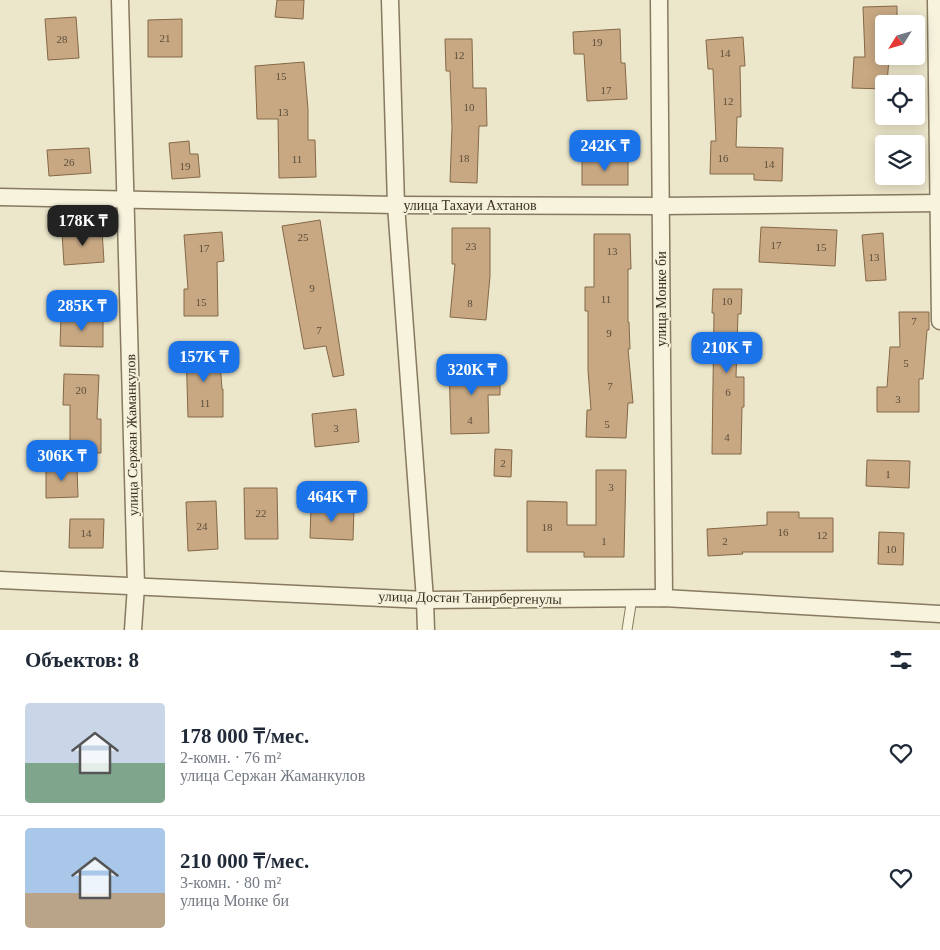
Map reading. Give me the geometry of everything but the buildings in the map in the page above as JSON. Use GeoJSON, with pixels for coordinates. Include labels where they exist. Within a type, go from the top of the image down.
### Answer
{"type":"FeatureCollection","features":[{"type":"Feature","properties":{"kind":"street","name":"улица Сержан Жаманкулов"},"geometry":{"type":"LineString","coordinates":[[120,0],[136,586],[133,630]]}},
{"type":"Feature","properties":{"kind":"street"},"geometry":{"type":"LineString","coordinates":[[390,0],[396,205],[426,630]]}},
{"type":"Feature","properties":{"kind":"street","name":"улица Монке би"},"geometry":{"type":"LineString","coordinates":[[659,0],[664,598]]}},
{"type":"Feature","properties":{"kind":"street"},"geometry":{"type":"LineString","coordinates":[[936,0],[940,320]]}},
{"type":"Feature","properties":{"kind":"street","name":"улица Тахауи Ахтанов"},"geometry":{"type":"LineString","coordinates":[[0,197],[396,205],[660,206],[939,203]]}},
{"type":"Feature","properties":{"kind":"street","name":"улица Достан Танирбергенулы"},"geometry":{"type":"LineString","coordinates":[[0,580],[425,600],[664,598],[940,614]]}},
{"type":"Feature","properties":{"kind":"lane"},"geometry":{"type":"LineString","coordinates":[[627,630],[632,598]]}}]}
